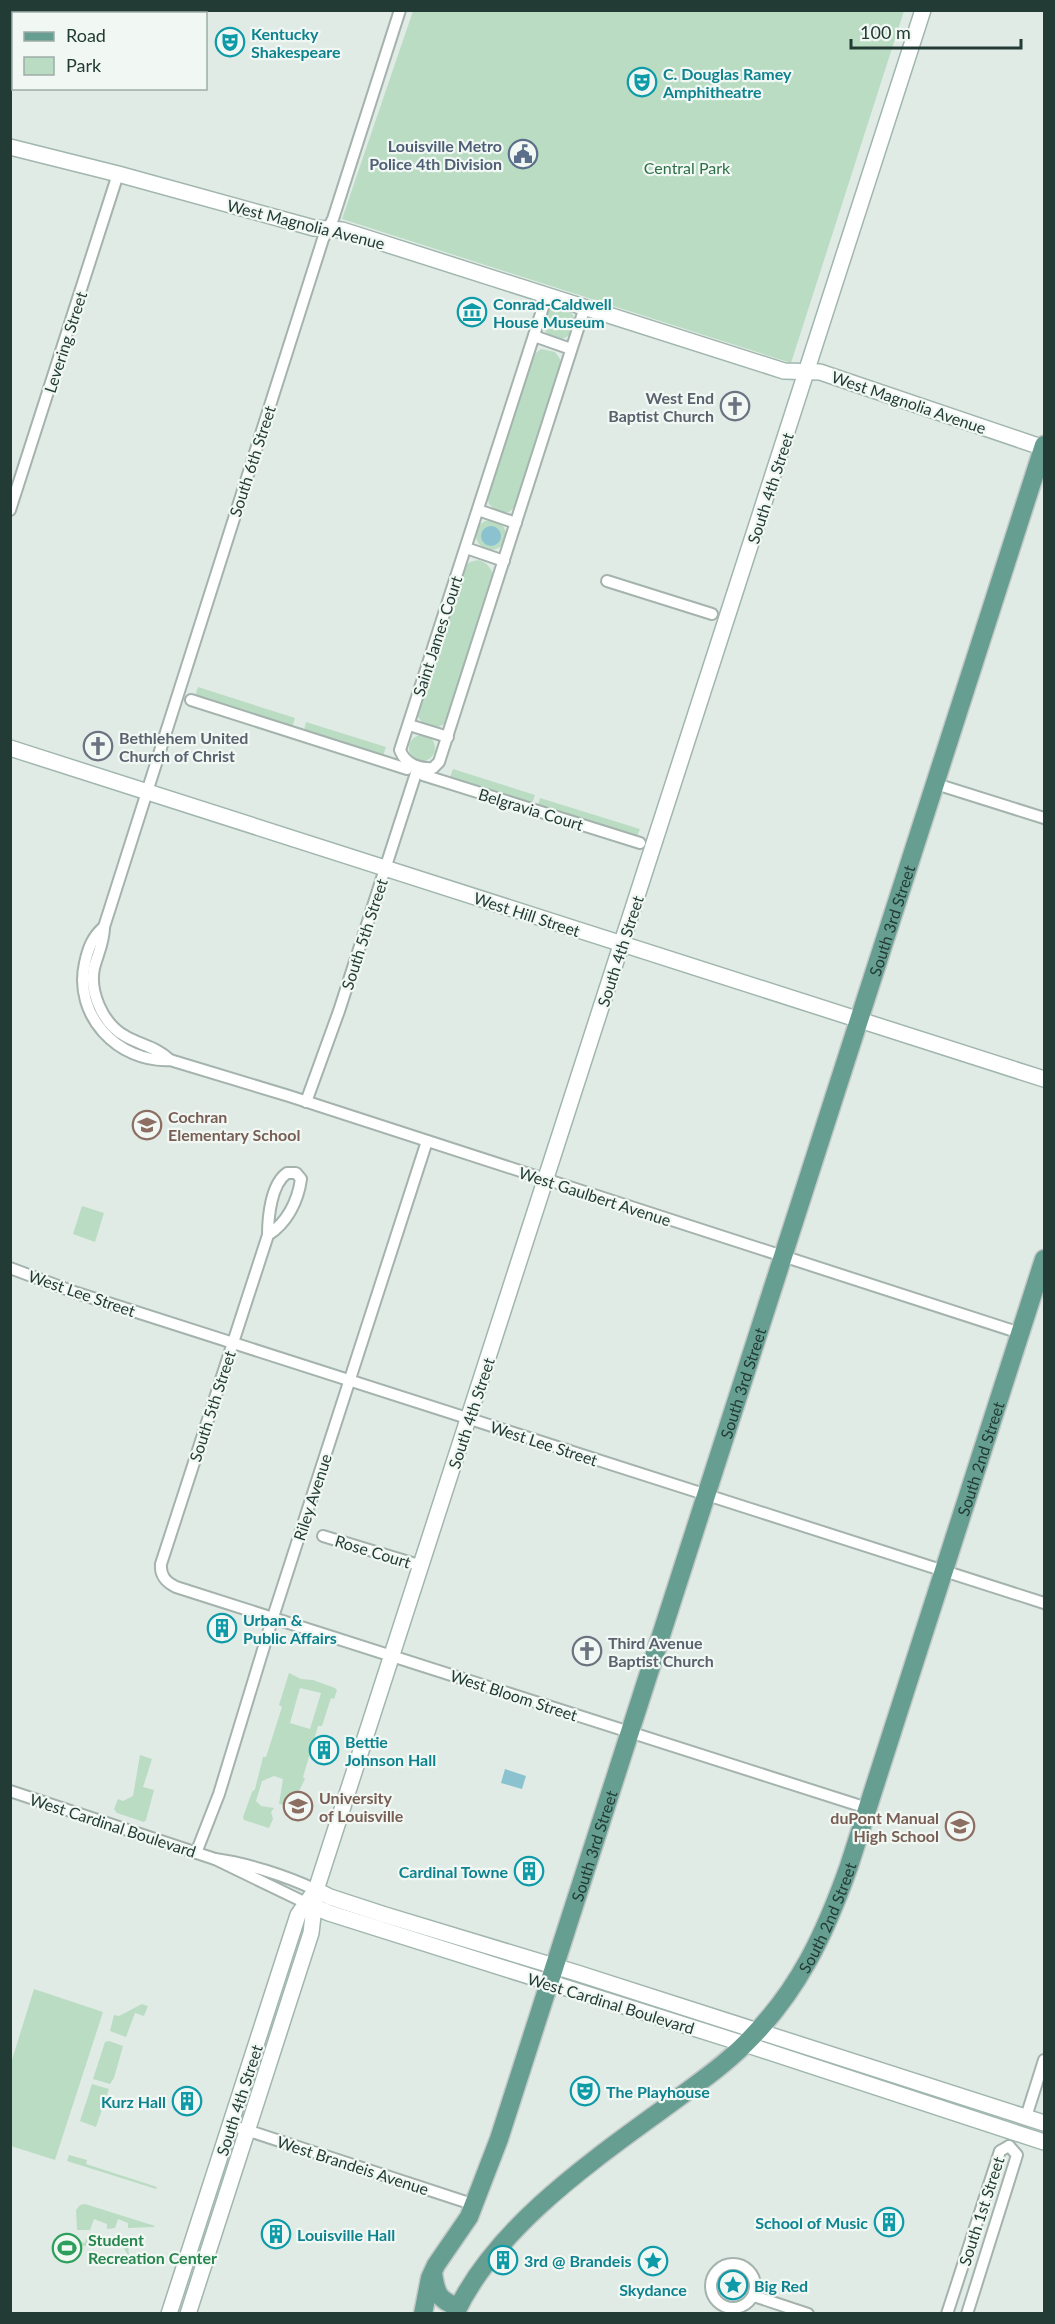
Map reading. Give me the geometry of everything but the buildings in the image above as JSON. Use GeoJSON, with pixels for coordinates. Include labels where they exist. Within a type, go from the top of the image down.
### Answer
{"type":"FeatureCollection","features":[{"type":"Feature","properties":{"kind":"main road","name":"South 4th Street"},"geometry":{"type":"LineString","coordinates":[[188,2313],[311,1933],[310,1905],[393,1656],[923,10]]}},
{"type":"Feature","properties":{"kind":"main road","name":"West Magnolia Avenue"},"geometry":{"type":"LineString","coordinates":[[10,147],[314,228],[342,230],[784,370],[820,372],[831,375],[1044,447]]}},
{"type":"Feature","properties":{"kind":"main road","name":"South 3rd Street"},"geometry":{"type":"LineString","coordinates":[[423,2313],[426,2292],[433,2271],[469,2217],[499,2139],[1044,447]]}},
{"type":"Feature","properties":{"kind":"main road","name":"West Hill Street"},"geometry":{"type":"LineString","coordinates":[[10,748],[1044,1079]]}},
{"type":"Feature","properties":{"kind":"main road","name":"South 2nd Street"},"geometry":{"type":"LineString","coordinates":[[456,2310],[484,2265],[544,2202],[716,2070],[751,2038],[796,1980],[830,1920],[1044,1258]]}},
{"type":"Feature","properties":{"kind":"main road","name":"West Cardinal Boulevard"},"geometry":{"type":"LineString","coordinates":[[316,1890],[382,1914],[554,1966],[751,2038],[1011,2139],[1044,2142]]}},
{"type":"Feature","properties":{"kind":"main road","name":"South 4th Street"},"geometry":{"type":"LineString","coordinates":[[169,2313],[298,1915],[310,1905]]}},
{"type":"Feature","properties":{"kind":"main road","name":"West Cardinal Boulevard"},"geometry":{"type":"LineString","coordinates":[[310,1905],[549,1984],[751,2038],[1044,2123]]}},
{"type":"Feature","properties":{"kind":"main road"},"geometry":{"type":"LineString","coordinates":[[433,2271],[439,2297],[456,2310]]}},
{"type":"Feature","properties":{"kind":"street","name":"South 6th Street"},"geometry":{"type":"LineString","coordinates":[[108,914],[327,229],[333,219],[396,12]]}},
{"type":"Feature","properties":{"kind":"street","name":"Levering Street"},"geometry":{"type":"LineString","coordinates":[[10,510],[118,174]]}},
{"type":"Feature","properties":{"kind":"street","name":"Saint James Court"},"geometry":{"type":"LineString","coordinates":[[416,770],[404,758],[400,750],[547,295]]}},
{"type":"Feature","properties":{"kind":"street"},"geometry":{"type":"LineString","coordinates":[[385,868],[416,770],[435,766],[439,762],[448,737],[585,307]]}},
{"type":"Feature","properties":{"kind":"street"},"geometry":{"type":"LineString","coordinates":[[534,336],[571,349]]}},
{"type":"Feature","properties":{"kind":"street"},"geometry":{"type":"LineString","coordinates":[[478,510],[516,523]]}},
{"type":"Feature","properties":{"kind":"street"},"geometry":{"type":"LineString","coordinates":[[466,548],[504,561]]}},
{"type":"Feature","properties":{"kind":"street"},"geometry":{"type":"LineString","coordinates":[[607,581],[712,614]]}},
{"type":"Feature","properties":{"kind":"street","name":"Belgravia Court"},"geometry":{"type":"LineString","coordinates":[[190,700],[640,843]]}},
{"type":"Feature","properties":{"kind":"street"},"geometry":{"type":"LineString","coordinates":[[409,725],[448,737]]}},
{"type":"Feature","properties":{"kind":"street"},"geometry":{"type":"LineString","coordinates":[[936,784],[1044,818]]}},
{"type":"Feature","properties":{"kind":"street","name":"South 5th Street"},"geometry":{"type":"LineString","coordinates":[[306,1102],[339,1011],[385,868]]}},
{"type":"Feature","properties":{"kind":"street","name":"West Gaulbert Avenue"},"geometry":{"type":"LineString","coordinates":[[108,914],[104,927],[94,935],[84,970],[83,988],[90,1014],[100,1030],[120,1046],[140,1056],[170,1060],[306,1102],[1020,1333]]}},
{"type":"Feature","properties":{"kind":"street","name":"Riley Avenue"},"geometry":{"type":"LineString","coordinates":[[196,1853],[219,1794],[273,1617],[427,1141]]}},
{"type":"Feature","properties":{"kind":"street","name":"South 5th Street"},"geometry":{"type":"LineString","coordinates":[[164,1578],[161,1564],[268,1235],[268,1220],[279,1180],[287,1173],[296,1173],[301,1179],[295,1201],[280,1228],[268,1235]]}},
{"type":"Feature","properties":{"kind":"street","name":"West Lee Street"},"geometry":{"type":"LineString","coordinates":[[10,1268],[74,1292],[1044,1603]]}},
{"type":"Feature","properties":{"kind":"street","name":"Rose Court"},"geometry":{"type":"LineString","coordinates":[[323,1536],[422,1566]]}},
{"type":"Feature","properties":{"kind":"street","name":"West Bloom Street"},"geometry":{"type":"LineString","coordinates":[[164,1578],[176,1587],[867,1808]]}},
{"type":"Feature","properties":{"kind":"street","name":"West Cardinal Boulevard"},"geometry":{"type":"LineString","coordinates":[[10,1791],[215,1859],[310,1905]]}},
{"type":"Feature","properties":{"kind":"street","name":"West Cardinal Boulevard"},"geometry":{"type":"LineString","coordinates":[[215,1859],[232,1861],[316,1890]]}},
{"type":"Feature","properties":{"kind":"street"},"geometry":{"type":"LineString","coordinates":[[1011,2139],[1023,2116],[1044,2060]]}},
{"type":"Feature","properties":{"kind":"street","name":"West Brandeis Avenue"},"geometry":{"type":"LineString","coordinates":[[231,2125],[474,2205]]}},
{"type":"Feature","properties":{"kind":"street","name":"South 1st Street"},"geometry":{"type":"LineString","coordinates":[[947,2313],[1000,2151],[1011,2139],[1017,2154],[967,2313]]}},
{"type":"Feature","properties":{"kind":"street"},"geometry":{"type":"LineString","coordinates":[[730,2264],[744,2267],[753,2276],[755,2283],[753,2296],[745,2306],[725,2307],[714,2299],[711,2292],[713,2277],[723,2266],[730,2264]]}},
{"type":"Feature","properties":{"kind":"street"},"geometry":{"type":"LineString","coordinates":[[753,2296],[808,2313]]}},
{"type":"Feature","properties":{"kind":"green space","name":"Central Park"},"geometry":{"type":"Polygon","coordinates":[[[413,11],[904,11],[791,363],[342,219],[413,11]]]}},
{"type":"Feature","properties":{"kind":"green space"},"geometry":{"type":"Polygon","coordinates":[[[559,307],[570,312],[575,323],[570,334],[559,339],[548,334],[543,323],[548,312],[559,307]]]}},
{"type":"Feature","properties":{"kind":"green space"},"geometry":{"type":"Polygon","coordinates":[[[541,349],[555,352],[560,359],[561,368],[516,506],[509,512],[497,512],[489,504],[487,495],[532,356],[541,349]]]}},
{"type":"Feature","properties":{"kind":"green space"},"geometry":{"type":"Polygon","coordinates":[[[491,520],[497,521],[505,529],[505,541],[497,549],[491,550],[485,549],[477,541],[476,535],[477,529],[485,521],[491,520]]]}},
{"type":"Feature","properties":{"kind":"green space"},"geometry":{"type":"Polygon","coordinates":[[[478,560],[489,567],[493,579],[448,719],[438,727],[425,726],[418,717],[418,708],[463,568],[470,562],[478,560]]]}},
{"type":"Feature","properties":{"kind":"green space"},"geometry":{"type":"Polygon","coordinates":[[[198,687],[295,718],[291,731],[194,699],[198,687]]]}},
{"type":"Feature","properties":{"kind":"green space"},"geometry":{"type":"Polygon","coordinates":[[[306,722],[386,747],[382,759],[303,734],[306,722]]]}},
{"type":"Feature","properties":{"kind":"green space"},"geometry":{"type":"Polygon","coordinates":[[[422,735],[431,739],[435,748],[431,757],[422,761],[413,757],[409,748],[413,739],[422,735]]]}},
{"type":"Feature","properties":{"kind":"green space"},"geometry":{"type":"Polygon","coordinates":[[[453,769],[535,795],[531,807],[449,780],[453,769]]]}},
{"type":"Feature","properties":{"kind":"green space"},"geometry":{"type":"Polygon","coordinates":[[[540,798],[640,829],[636,839],[537,808],[540,798]]]}},
{"type":"Feature","properties":{"kind":"green space"},"geometry":{"type":"Polygon","coordinates":[[[82,1206],[104,1213],[95,1242],[73,1234],[82,1206]]]}},
{"type":"Feature","properties":{"kind":"green space"},"geometry":{"type":"Polygon","coordinates":[[[289,1673],[337,1690],[334,1699],[331,1698],[322,1726],[318,1726],[303,1777],[305,1779],[296,1797],[297,1806],[289,1810],[287,1805],[279,1804],[283,1779],[274,1776],[262,1781],[256,1801],[261,1806],[274,1808],[271,1812],[273,1819],[269,1828],[244,1820],[243,1817],[255,1789],[263,1757],[266,1757],[282,1707],[279,1705],[289,1673]],[[300,1688],[290,1723],[310,1729],[321,1693],[300,1688]]]}},
{"type":"Feature","properties":{"kind":"green space"},"geometry":{"type":"Polygon","coordinates":[[[140,1755],[152,1759],[143,1787],[154,1790],[144,1822],[117,1813],[114,1809],[118,1799],[123,1801],[133,1796],[140,1755]]]}},
{"type":"Feature","properties":{"kind":"green space"},"geometry":{"type":"Polygon","coordinates":[[[34,1989],[103,2012],[55,2160],[11,2146],[11,2063],[34,1989]]]}},
{"type":"Feature","properties":{"kind":"green space"},"geometry":{"type":"Polygon","coordinates":[[[142,2004],[148,2006],[144,2016],[135,2013],[126,2037],[110,2031],[114,2015],[119,2016],[142,2004]]]}},
{"type":"Feature","properties":{"kind":"green space"},"geometry":{"type":"Polygon","coordinates":[[[109,2041],[123,2046],[114,2078],[110,2084],[93,2079],[105,2042],[109,2041]]]}},
{"type":"Feature","properties":{"kind":"green space"},"geometry":{"type":"Polygon","coordinates":[[[92,2084],[109,2089],[96,2127],[80,2121],[92,2084]]]}},
{"type":"Feature","properties":{"kind":"green space"},"geometry":{"type":"Polygon","coordinates":[[[69,2155],[87,2160],[86,2164],[157,2187],[156,2189],[67,2161],[69,2155]]]}},
{"type":"Feature","properties":{"kind":"green space"},"geometry":{"type":"Polygon","coordinates":[[[85,2204],[155,2226],[128,2228],[128,2223],[118,2219],[115,2228],[107,2229],[107,2224],[94,2219],[90,2230],[77,2230],[76,2210],[80,2205],[85,2204]]]}},
{"type":"Feature","properties":{"kind":"green space"},"geometry":{"type":"Polygon","coordinates":[[[71,2238],[85,2243],[86,2238],[128,2243],[129,2257],[122,2245],[71,2246],[71,2238]]]}},
{"type":"Feature","properties":{"kind":"water"},"geometry":{"type":"Polygon","coordinates":[[[491,526],[498,529],[501,536],[498,543],[491,546],[484,543],[481,536],[484,529],[491,526]]]}},
{"type":"Feature","properties":{"kind":"water"},"geometry":{"type":"Polygon","coordinates":[[[505,1769],[526,1776],[522,1789],[501,1783],[505,1769]]]}},
{"type":"Feature","properties":{"kind":"place","name":"Kentucky Shakespeare"},"geometry":{"type":"Point","coordinates":[230,42]}},
{"type":"Feature","properties":{"kind":"place","name":"C. Douglas Ramey Amphitheatre"},"geometry":{"type":"Point","coordinates":[642,82]}},
{"type":"Feature","properties":{"kind":"place","name":"Louisville Metro Police 4th Division"},"geometry":{"type":"Point","coordinates":[523,154]}},
{"type":"Feature","properties":{"kind":"place","name":"Conrad-Caldwell House Museum"},"geometry":{"type":"Point","coordinates":[472,312]}},
{"type":"Feature","properties":{"kind":"place","name":"West End Baptist Church"},"geometry":{"type":"Point","coordinates":[735,406]}},
{"type":"Feature","properties":{"kind":"place","name":"Bethlehem United Church of Christ"},"geometry":{"type":"Point","coordinates":[98,746]}},
{"type":"Feature","properties":{"kind":"place","name":"Cochran Elementary School"},"geometry":{"type":"Point","coordinates":[147,1125]}},
{"type":"Feature","properties":{"kind":"place","name":"Urban & Public Affairs"},"geometry":{"type":"Point","coordinates":[222,1628]}},
{"type":"Feature","properties":{"kind":"place","name":"Third Avenue Baptist Church"},"geometry":{"type":"Point","coordinates":[587,1651]}},
{"type":"Feature","properties":{"kind":"place","name":"Bettie Johnson Hall"},"geometry":{"type":"Point","coordinates":[324,1750]}},
{"type":"Feature","properties":{"kind":"place","name":"University of Louisville"},"geometry":{"type":"Point","coordinates":[298,1806]}},
{"type":"Feature","properties":{"kind":"place","name":"duPont Manual High School"},"geometry":{"type":"Point","coordinates":[960,1826]}},
{"type":"Feature","properties":{"kind":"place","name":"Cardinal Towne"},"geometry":{"type":"Point","coordinates":[529,1871]}},
{"type":"Feature","properties":{"kind":"place","name":"The Playhouse"},"geometry":{"type":"Point","coordinates":[585,2091]}},
{"type":"Feature","properties":{"kind":"place","name":"Kurz Hall"},"geometry":{"type":"Point","coordinates":[187,2101]}},
{"type":"Feature","properties":{"kind":"place","name":"School of Music"},"geometry":{"type":"Point","coordinates":[889,2222]}},
{"type":"Feature","properties":{"kind":"place","name":"Louisville Hall"},"geometry":{"type":"Point","coordinates":[276,2234]}},
{"type":"Feature","properties":{"kind":"place","name":"Student Recreation Center"},"geometry":{"type":"Point","coordinates":[67,2248]}},
{"type":"Feature","properties":{"kind":"place","name":"3rd @ Brandeis"},"geometry":{"type":"Point","coordinates":[503,2260]}},
{"type":"Feature","properties":{"kind":"place","name":"Skydance"},"geometry":{"type":"Point","coordinates":[653,2261]}},
{"type":"Feature","properties":{"kind":"place","name":"Big Red"},"geometry":{"type":"Point","coordinates":[733,2285]}}]}
